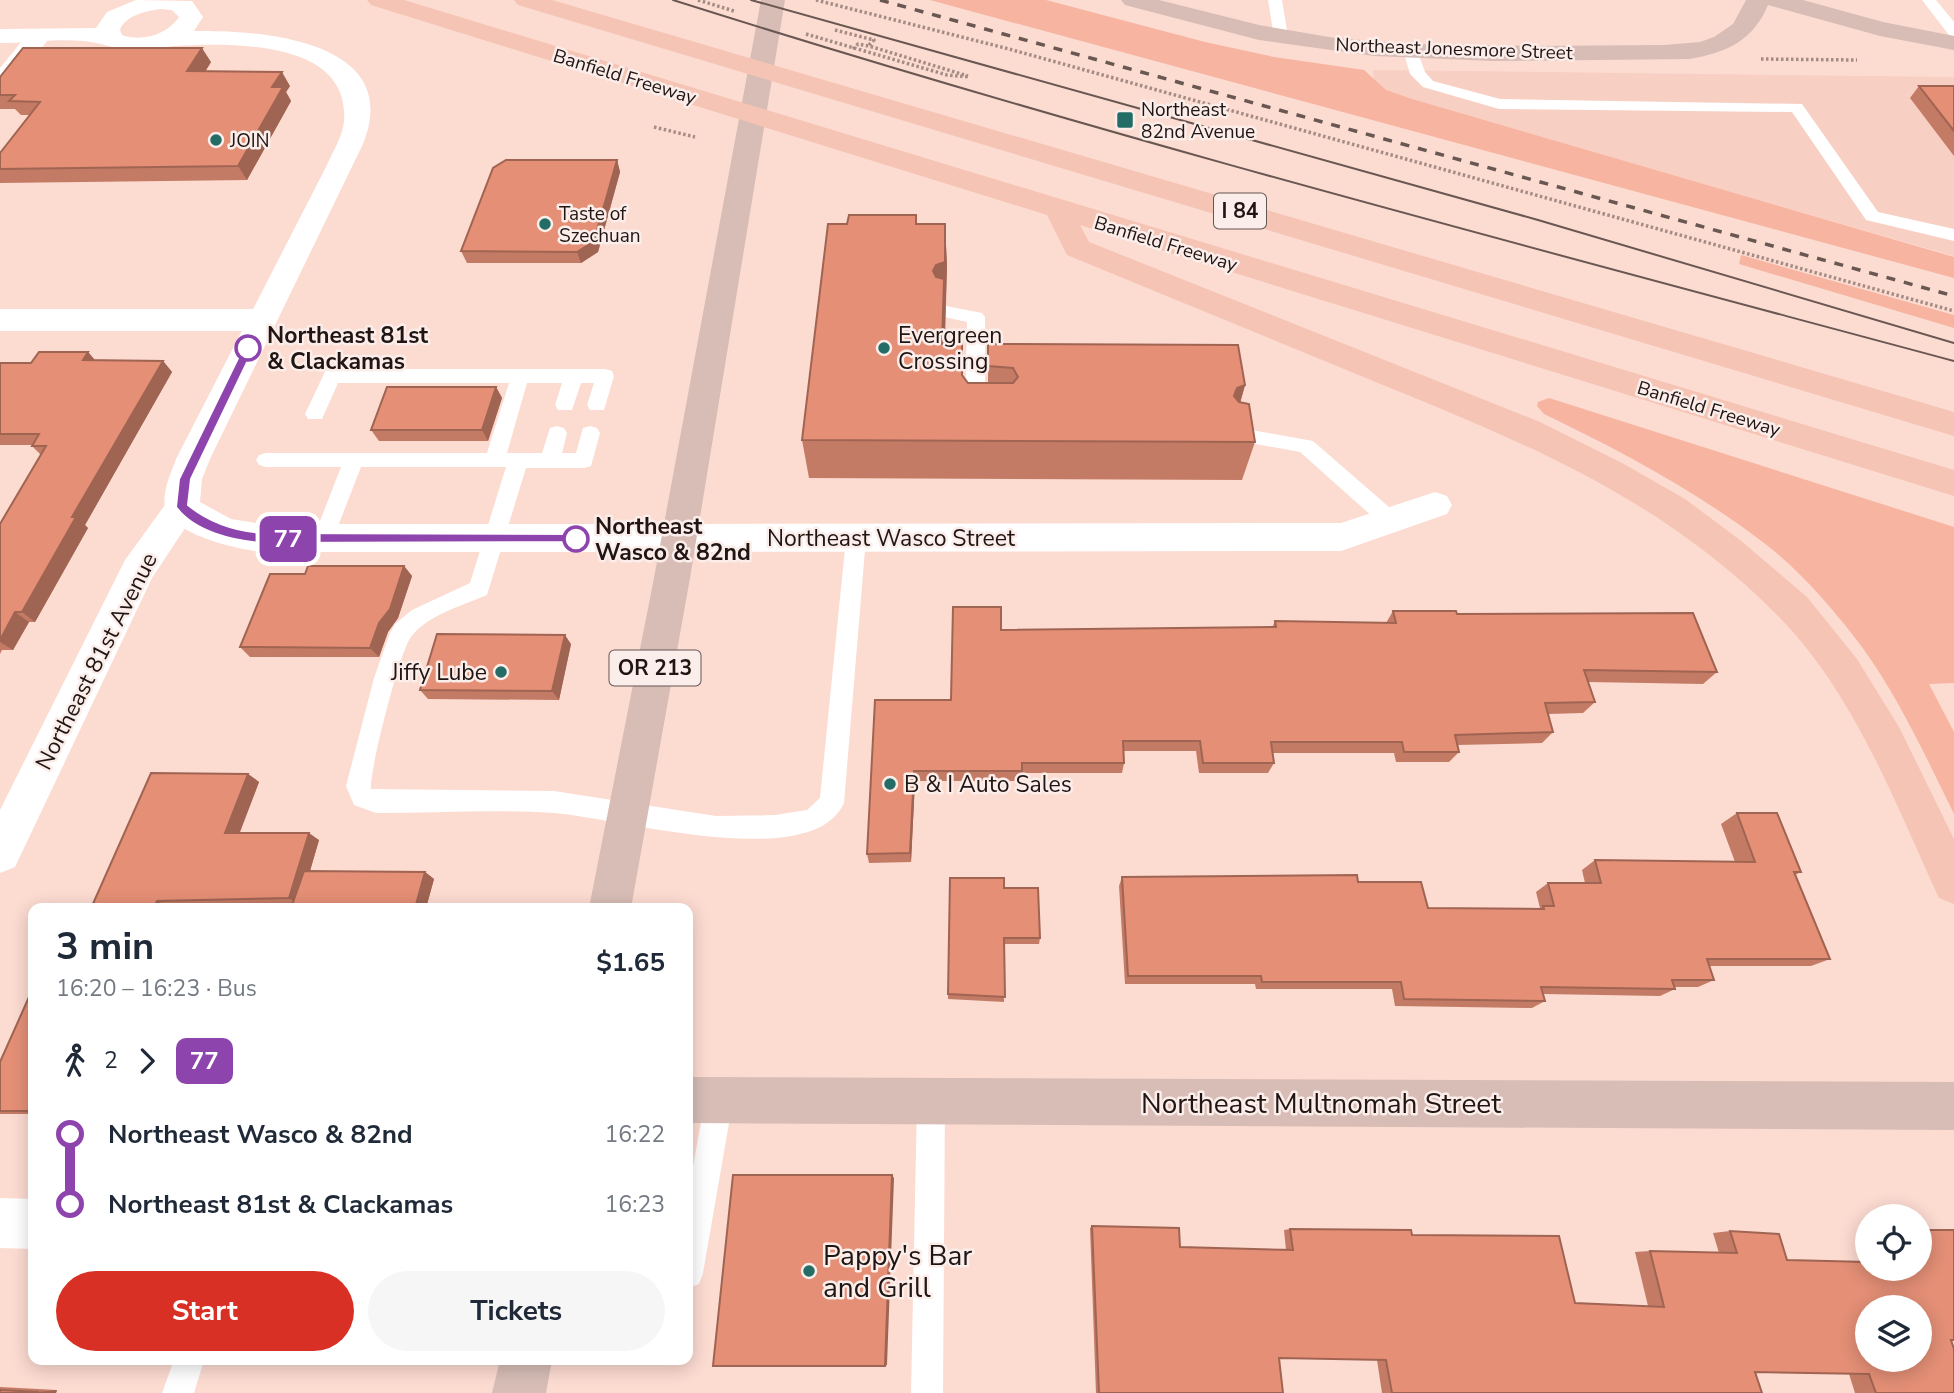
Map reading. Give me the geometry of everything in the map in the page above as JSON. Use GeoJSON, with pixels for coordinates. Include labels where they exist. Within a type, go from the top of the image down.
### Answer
{"type":"FeatureCollection","features":[{"type":"Feature","properties":{"kind":"highway","name":"Banfield Freeway"},"geometry":{"type":"LineString","coordinates":[[380,0],[1954,483]]}},
{"type":"Feature","properties":{"kind":"highway","name":"Banfield Freeway"},"geometry":{"type":"LineString","coordinates":[[526,0],[1954,424]]}},
{"type":"Feature","properties":{"kind":"highway"},"geometry":{"type":"LineString","coordinates":[[1059,210],[1077,248],[1528,431],[1609,471],[1673,508],[1794,608],[1844,670],[1885,739],[1954,884]]}},
{"type":"Feature","properties":{"kind":"main road","name":"OR 213"},"geometry":{"type":"LineString","coordinates":[[611,903],[773,0]]}},
{"type":"Feature","properties":{"kind":"main road","name":"Northeast Jonesmore Street"},"geometry":{"type":"LineString","coordinates":[[1133,0],[1281,37],[1336,46],[1410,50],[1680,53],[1713,46],[1736,35],[1744,28],[1758,0]]}},
{"type":"Feature","properties":{"kind":"main road"},"geometry":{"type":"LineString","coordinates":[[1776,0],[1880,29],[1954,43]]}},
{"type":"Feature","properties":{"kind":"main road"},"geometry":{"type":"LineString","coordinates":[[0,36],[110,31],[123,13],[161,2],[186,17]]}},
{"type":"Feature","properties":{"kind":"main road"},"geometry":{"type":"LineString","coordinates":[[110,31],[118,43],[129,45],[186,17]]}},
{"type":"Feature","properties":{"kind":"main road","name":"Northeast 81st Avenue"},"geometry":{"type":"LineString","coordinates":[[0,853],[138,570],[182,507],[185,479],[193,459],[340,167],[357,121],[356,99],[352,86],[341,71],[325,57],[312,51],[186,17]]}},
{"type":"Feature","properties":{"kind":"main road"},"geometry":{"type":"LineString","coordinates":[[0,85],[39,36]]}},
{"type":"Feature","properties":{"kind":"main road"},"geometry":{"type":"LineString","coordinates":[[0,320],[262,320]]}},
{"type":"Feature","properties":{"kind":"main road","name":"Northeast Wasco Street"},"geometry":{"type":"LineString","coordinates":[[182,507],[198,520],[239,537],[495,539],[1341,537],[1434,505]]}},
{"type":"Feature","properties":{"kind":"main road","name":"Northeast Multnomah Street"},"geometry":{"type":"LineString","coordinates":[[703,1100],[1954,1106]]}},
{"type":"Feature","properties":{"kind":"main road"},"geometry":{"type":"LineString","coordinates":[[0,1223],[28,1224]]}},
{"type":"Feature","properties":{"kind":"main road"},"geometry":{"type":"LineString","coordinates":[[519,1393],[525,1365]]}},
{"type":"Feature","properties":{"kind":"lane"},"geometry":{"type":"LineString","coordinates":[[1275,0],[1281,37]]}},
{"type":"Feature","properties":{"kind":"lane"},"geometry":{"type":"LineString","coordinates":[[1928,0],[1954,32]]}},
{"type":"Feature","properties":{"kind":"lane"},"geometry":{"type":"LineString","coordinates":[[1410,50],[1418,74],[1428,84],[1499,104],[1797,107],[1872,216],[1954,235]]}},
{"type":"Feature","properties":{"kind":"lane"},"geometry":{"type":"LineString","coordinates":[[946,312],[976,317],[975,415],[994,415]]}},
{"type":"Feature","properties":{"kind":"lane"},"geometry":{"type":"LineString","coordinates":[[315,414],[332,376],[605,376],[597,405]]}},
{"type":"Feature","properties":{"kind":"lane"},"geometry":{"type":"LineString","coordinates":[[495,460],[520,376]]}},
{"type":"Feature","properties":{"kind":"lane"},"geometry":{"type":"LineString","coordinates":[[565,405],[573,376]]}},
{"type":"Feature","properties":{"kind":"lane"},"geometry":{"type":"LineString","coordinates":[[550,460],[557,433]]}},
{"type":"Feature","properties":{"kind":"lane"},"geometry":{"type":"LineString","coordinates":[[266,460],[584,461],[590,433]]}},
{"type":"Feature","properties":{"kind":"lane"},"geometry":{"type":"LineString","coordinates":[[1235,434],[1306,446],[1390,520]]}},
{"type":"Feature","properties":{"kind":"lane"},"geometry":{"type":"LineString","coordinates":[[323,539],[354,460]]}},
{"type":"Feature","properties":{"kind":"lane"},"geometry":{"type":"LineString","coordinates":[[518,460],[479,589],[422,614],[401,632],[380,699],[358,786],[362,797],[376,802],[554,802],[716,827],[775,826],[813,820],[832,803],[856,538]]}},
{"type":"Feature","properties":{"kind":"lane"},"geometry":{"type":"LineString","coordinates":[[693,1215],[703,1100]]}},
{"type":"Feature","properties":{"kind":"lane"},"geometry":{"type":"LineString","coordinates":[[927,1393],[931,1101]]}},
{"type":"Feature","properties":{"kind":"lane"},"geometry":{"type":"LineString","coordinates":[[178,1393],[187,1365]]}},
{"type":"Feature","properties":{"kind":"path"},"geometry":{"type":"LineString","coordinates":[[816,0],[1009,49],[1954,312]]}},
{"type":"Feature","properties":{"kind":"path"},"geometry":{"type":"LineString","coordinates":[[835,30],[874,40],[855,58]]}},
{"type":"Feature","properties":{"kind":"path"},"geometry":{"type":"LineString","coordinates":[[858,44],[869,46],[952,69],[970,77],[947,75],[853,49],[858,44]]}},
{"type":"Feature","properties":{"kind":"path"},"geometry":{"type":"LineString","coordinates":[[1757,59],[1861,60]]}},
{"type":"Feature","properties":{"kind":"path"},"geometry":{"type":"LineString","coordinates":[[654,127],[695,137]]}},
{"type":"Feature","properties":{"kind":"shaded area"},"geometry":{"type":"Polygon","coordinates":[[[930,0],[1046,0],[1205,42],[1274,57],[1364,70],[1386,90],[1412,99],[1954,257],[1954,278],[930,0]]]}},
{"type":"Feature","properties":{"kind":"shaded area"},"geometry":{"type":"Polygon","coordinates":[[[1373,70],[1954,77],[1954,256],[1375,90],[1373,70]]]}},
{"type":"Feature","properties":{"kind":"shaded area"},"geometry":{"type":"Polygon","coordinates":[[[1741,255],[1954,315],[1954,328],[1739,264],[1741,255]]]}},
{"type":"Feature","properties":{"kind":"shaded area"},"geometry":{"type":"Polygon","coordinates":[[[1549,398],[1954,527],[1954,683],[1929,684],[1954,732],[1954,814],[1911,728],[1875,666],[1841,620],[1806,581],[1768,546],[1715,508],[1631,458],[1544,414],[1537,406],[1538,402],[1549,398]]]}},
{"type":"Feature","properties":{"kind":"building"},"geometry":{"type":"Polygon","coordinates":[[[23,48],[202,48],[187,71],[282,72],[272,87],[283,87],[238,166],[0,169],[0,153],[40,102],[9,101],[15,95],[0,95],[0,77],[23,48]]]}},
{"type":"Feature","properties":{"kind":"building"},"geometry":{"type":"Polygon","coordinates":[[[1919,86],[1954,86],[1954,131],[1919,86]]]}},
{"type":"Feature","properties":{"kind":"building","name":"Taste of Szechuan"},"geometry":{"type":"Polygon","coordinates":[[[506,160],[617,160],[594,241],[577,252],[461,251],[493,168],[506,160]]]}},
{"type":"Feature","properties":{"kind":"building","name":"Evergreen Crossing"},"geometry":{"type":"Polygon","coordinates":[[[849,215],[916,215],[916,224],[945,224],[945,262],[936,265],[933,271],[936,277],[944,279],[942,344],[962,344],[962,375],[968,383],[1013,383],[1018,377],[1013,368],[988,366],[988,344],[1238,345],[1245,385],[1237,388],[1234,396],[1239,402],[1249,404],[1255,442],[802,440],[828,224],[847,224],[849,215]]]}},
{"type":"Feature","properties":{"kind":"building"},"geometry":{"type":"Polygon","coordinates":[[[39,352],[88,352],[83,360],[163,361],[72,517],[76,517],[22,612],[15,612],[0,640],[0,524],[46,446],[32,446],[39,434],[0,434],[0,363],[31,363],[39,352]]]}},
{"type":"Feature","properties":{"kind":"building"},"geometry":{"type":"Polygon","coordinates":[[[387,387],[496,387],[482,430],[371,430],[387,387]]]}},
{"type":"Feature","properties":{"kind":"building"},"geometry":{"type":"Polygon","coordinates":[[[308,566],[404,566],[390,609],[379,623],[370,648],[240,647],[270,574],[305,574],[308,566]]]}},
{"type":"Feature","properties":{"kind":"building"},"geometry":{"type":"Polygon","coordinates":[[[953,607],[1001,607],[1001,630],[1276,627],[1275,621],[1396,623],[1393,611],[1456,611],[1457,614],[1693,613],[1717,672],[1584,670],[1595,702],[1545,703],[1553,732],[1455,735],[1459,752],[1404,752],[1402,742],[1271,742],[1274,763],[1203,763],[1200,741],[1123,741],[1124,763],[1022,763],[1022,771],[914,771],[910,853],[867,854],[875,700],[951,700],[953,607]]]}},
{"type":"Feature","properties":{"kind":"building","name":"Jiffy Lube"},"geometry":{"type":"Polygon","coordinates":[[[437,634],[565,635],[552,691],[420,690],[437,634]]]}},
{"type":"Feature","properties":{"kind":"building"},"geometry":{"type":"Polygon","coordinates":[[[151,773],[248,774],[225,833],[309,833],[289,898],[93,903],[151,773]]]}},
{"type":"Feature","properties":{"kind":"building"},"geometry":{"type":"Polygon","coordinates":[[[1737,813],[1777,813],[1801,872],[1794,872],[1830,959],[1707,959],[1714,980],[1672,980],[1675,989],[1541,987],[1545,1001],[1404,999],[1401,982],[1262,982],[1261,976],[1128,976],[1122,877],[1357,875],[1358,882],[1421,882],[1428,908],[1544,909],[1543,906],[1554,906],[1548,883],[1601,883],[1595,860],[1755,862],[1737,813]]]}},
{"type":"Feature","properties":{"kind":"building"},"geometry":{"type":"Polygon","coordinates":[[[304,871],[425,872],[416,903],[293,903],[304,871]]]}},
{"type":"Feature","properties":{"kind":"building"},"geometry":{"type":"Polygon","coordinates":[[[950,878],[1004,878],[1004,888],[1038,888],[1040,938],[1004,938],[1005,997],[948,994],[950,878]]]}},
{"type":"Feature","properties":{"kind":"building"},"geometry":{"type":"Polygon","coordinates":[[[28,999],[28,1111],[0,1111],[0,1062],[28,999]]]}},
{"type":"Feature","properties":{"kind":"building","name":"Pappy's Bar and Grill"},"geometry":{"type":"Polygon","coordinates":[[[733,1175],[892,1175],[885,1366],[713,1366],[733,1175]]]}},
{"type":"Feature","properties":{"kind":"building"},"geometry":{"type":"Polygon","coordinates":[[[1092,1226],[1179,1228],[1180,1247],[1293,1250],[1290,1229],[1411,1230],[1412,1235],[1559,1236],[1575,1303],[1664,1307],[1650,1251],[1737,1253],[1730,1231],[1779,1234],[1787,1260],[1855,1262],[1855,1281],[1932,1281],[1932,1230],[1954,1230],[1954,1340],[1951,1340],[1954,1349],[1954,1393],[1876,1393],[1869,1374],[1755,1372],[1762,1393],[1392,1393],[1386,1360],[1279,1358],[1283,1393],[1099,1393],[1092,1226]]]}},
{"type":"Feature","properties":{"kind":"building"},"geometry":{"type":"Polygon","coordinates":[[[0,1390],[38,1392],[38,1393],[0,1393],[0,1390]]]}},
{"type":"Feature","properties":{"kind":"tram line"},"geometry":{"type":"LineString","coordinates":[[673,0],[1151,143],[1954,361]]}},
{"type":"Feature","properties":{"kind":"tram line"},"geometry":{"type":"LineString","coordinates":[[751,0],[1538,220],[1954,343]]}},
{"type":"Feature","properties":{"kind":"railway"},"geometry":{"type":"LineString","coordinates":[[880,0],[1954,296]]}},
{"type":"Feature","properties":{"kind":"bus line","name":"77"},"geometry":{"type":"LineString","coordinates":[[248,348],[185,479],[182,507],[198,520],[239,537],[378,540],[576,539]]}},
{"type":"Feature","properties":{"kind":"place","name":"Northeast 82nd Avenue"},"geometry":{"type":"Point","coordinates":[1125,120]}},
{"type":"Feature","properties":{"kind":"place","name":"JOIN"},"geometry":{"type":"Point","coordinates":[216,140]}},
{"type":"Feature","properties":{"kind":"place","name":"Taste of Szechuan"},"geometry":{"type":"Point","coordinates":[545,224]}},
{"type":"Feature","properties":{"kind":"place","name":"Northeast 81st & Clackamas"},"geometry":{"type":"Point","coordinates":[248,348]}},
{"type":"Feature","properties":{"kind":"place","name":"Evergreen Crossing"},"geometry":{"type":"Point","coordinates":[884,348]}},
{"type":"Feature","properties":{"kind":"place","name":"Northeast Wasco & 82nd"},"geometry":{"type":"Point","coordinates":[576,539]}},
{"type":"Feature","properties":{"kind":"place","name":"Jiffy Lube"},"geometry":{"type":"Point","coordinates":[501,672]}},
{"type":"Feature","properties":{"kind":"place","name":"B & I Auto Sales"},"geometry":{"type":"Point","coordinates":[890,784]}},
{"type":"Feature","properties":{"kind":"place","name":"Pappy's Bar and Grill"},"geometry":{"type":"Point","coordinates":[809,1271]}}]}
